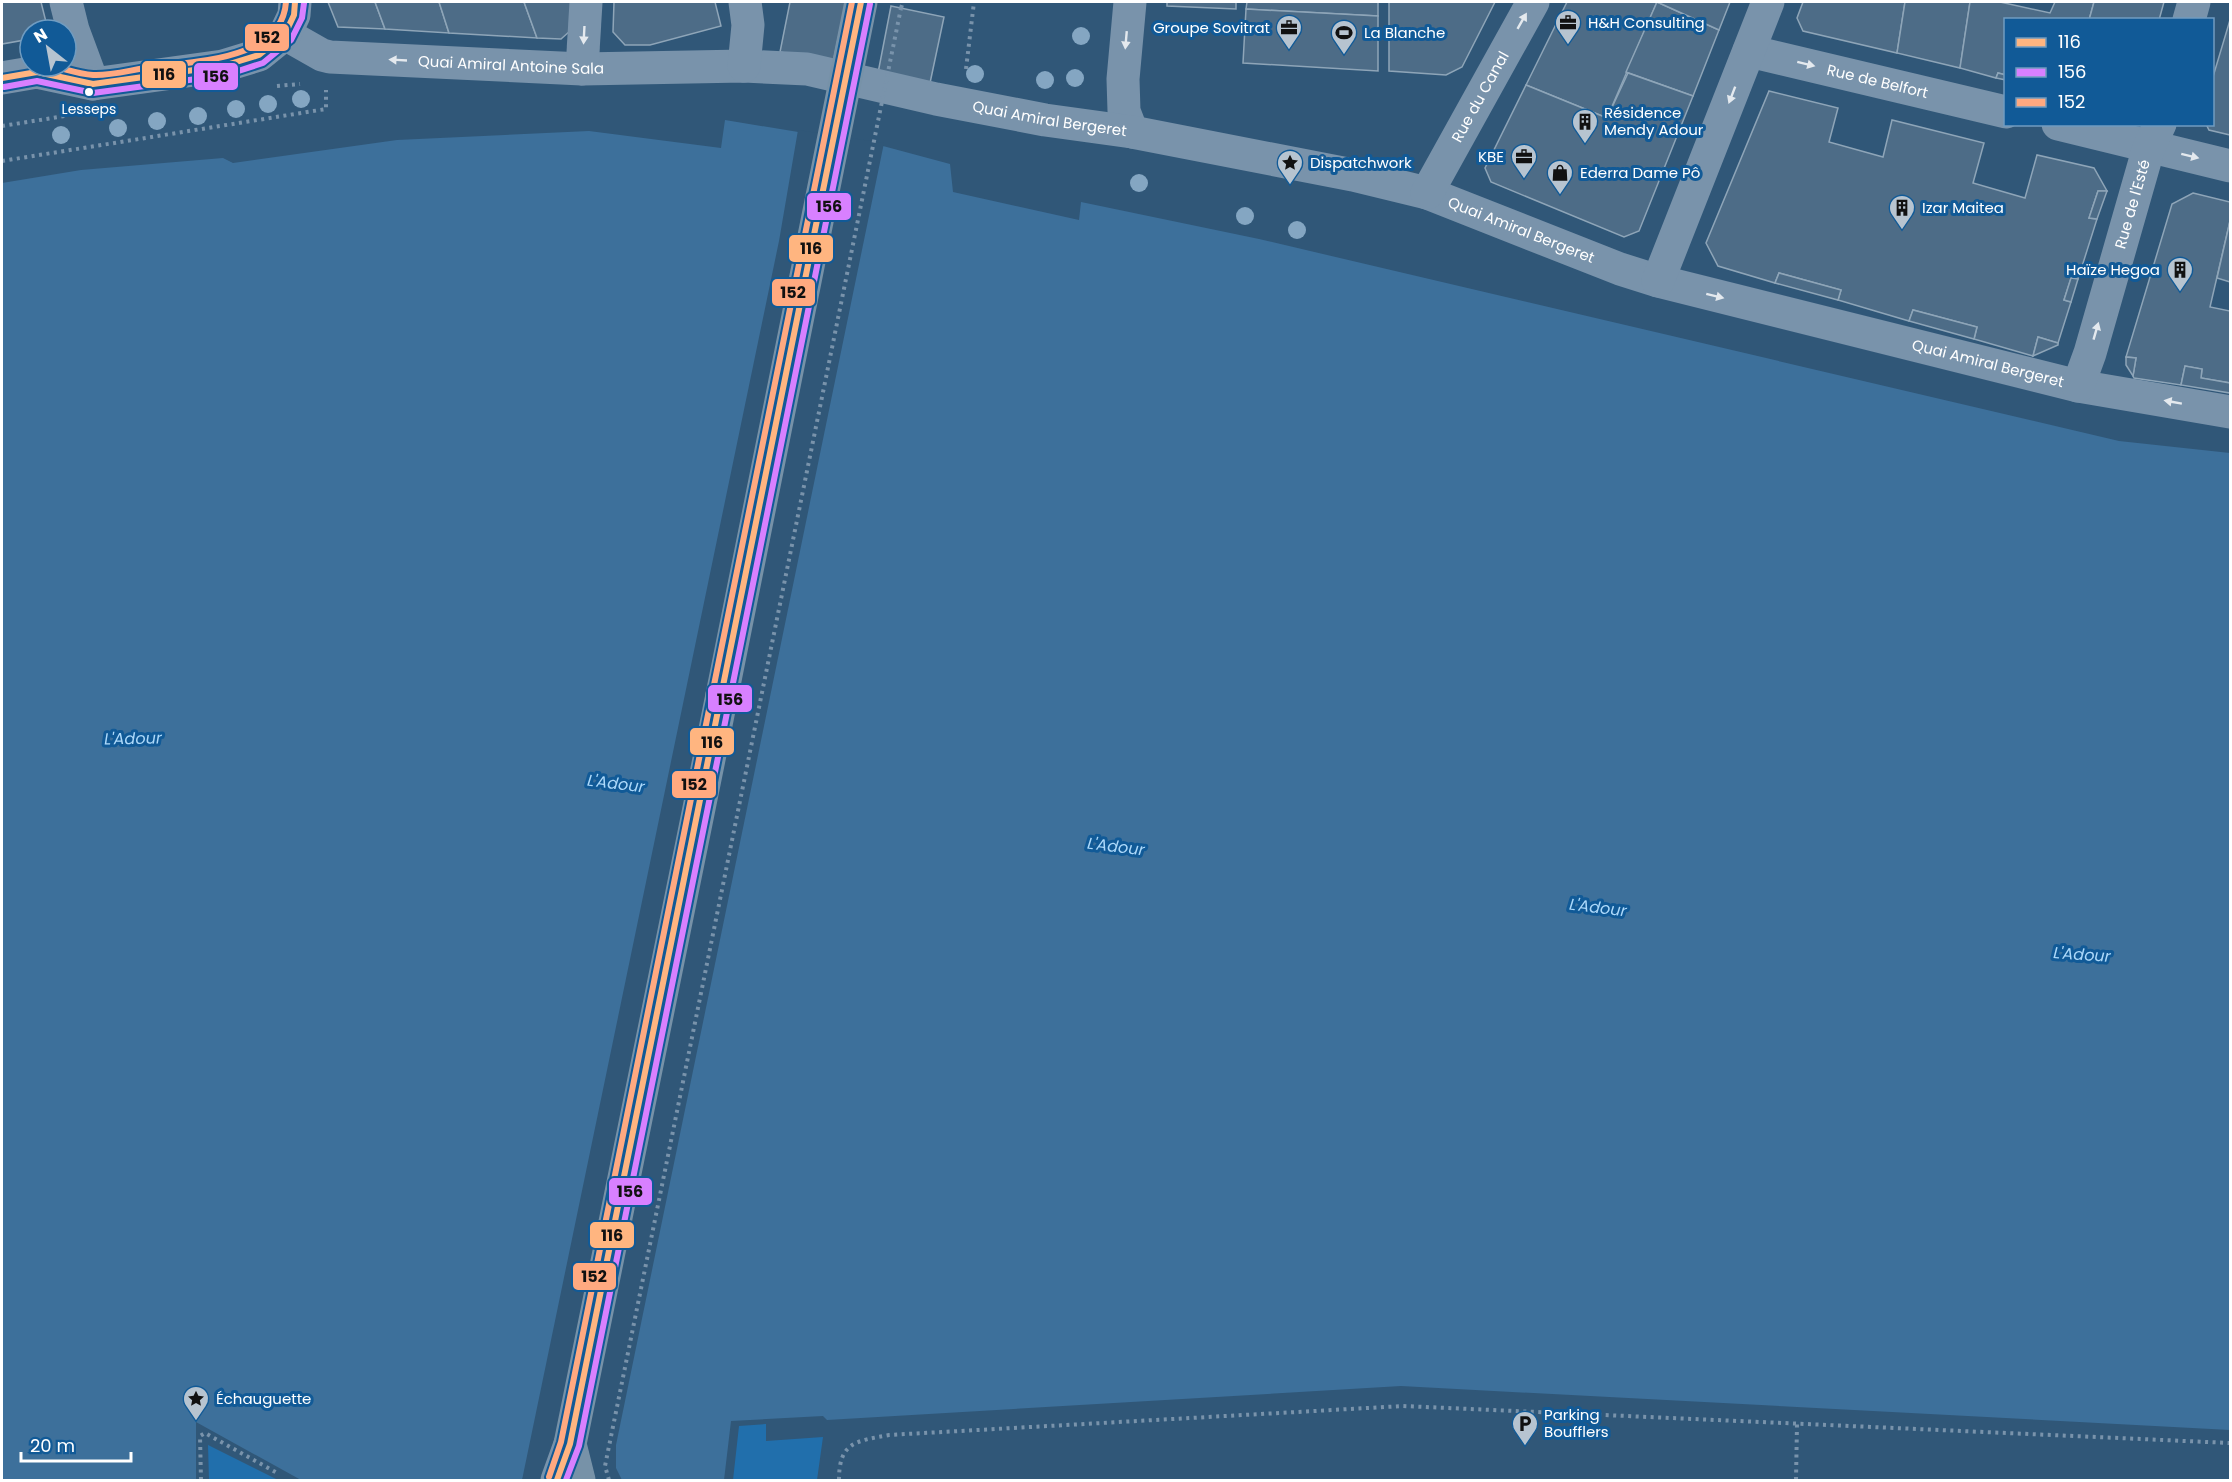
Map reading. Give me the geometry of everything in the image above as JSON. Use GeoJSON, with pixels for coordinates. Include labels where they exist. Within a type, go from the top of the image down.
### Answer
{"type":"FeatureCollection","features":[{"type":"Feature","properties":{"kind":"main road"},"geometry":{"type":"LineString","coordinates":[[579,1480],[570,1444],[861,2]]}},
{"type":"Feature","properties":{"kind":"street"},"geometry":{"type":"LineString","coordinates":[[66,2],[73,30],[93,84]]}},
{"type":"Feature","properties":{"kind":"street"},"geometry":{"type":"LineString","coordinates":[[2,78],[37,72],[93,84],[223,66],[259,55],[285,34],[294,15],[295,2]]}},
{"type":"Feature","properties":{"kind":"street"},"geometry":{"type":"LineString","coordinates":[[586,2],[594,69]]}},
{"type":"Feature","properties":{"kind":"street"},"geometry":{"type":"LineString","coordinates":[[1130,2],[1123,79],[1124,111],[1132,132]]}},
{"type":"Feature","properties":{"kind":"street","name":"Rue du Canal"},"geometry":{"type":"LineString","coordinates":[[1427,193],[1472,108],[1533,2]]}},
{"type":"Feature","properties":{"kind":"street"},"geometry":{"type":"LineString","coordinates":[[1658,281],[1768,2]]}},
{"type":"Feature","properties":{"kind":"street"},"geometry":{"type":"LineString","coordinates":[[2190,18],[2194,2]]}},
{"type":"Feature","properties":{"kind":"street"},"geometry":{"type":"LineString","coordinates":[[744,66],[746,13]]}},
{"type":"Feature","properties":{"kind":"street","name":"Quai Amiral Antoine Sala"},"geometry":{"type":"LineString","coordinates":[[285,34],[322,55],[330,57],[594,69],[744,66],[807,69]]}},
{"type":"Feature","properties":{"kind":"street","name":"Rue de Belfort"},"geometry":{"type":"LineString","coordinates":[[1749,51],[2004,112]]}},
{"type":"Feature","properties":{"kind":"street","name":"Quai Amiral Bergeret"},"geometry":{"type":"LineString","coordinates":[[807,69],[962,104],[1045,120],[1132,132],[1353,175],[1427,193],[1610,265],[1658,281],[2078,386],[2230,412]]}},
{"type":"Feature","properties":{"kind":"street"},"geometry":{"type":"LineString","coordinates":[[2074,126],[2154,136],[2230,166]]}},
{"type":"Feature","properties":{"kind":"street","name":"Rue de l'Esté"},"geometry":{"type":"LineString","coordinates":[[2078,386],[2090,353],[2154,136]]}},
{"type":"Feature","properties":{"kind":"street"},"geometry":{"type":"LineString","coordinates":[[557,1480],[570,1444]]}},
{"type":"Feature","properties":{"kind":"path"},"geometry":{"type":"LineString","coordinates":[[609,1480],[605,1466],[903,2]]}},
{"type":"Feature","properties":{"kind":"path"},"geometry":{"type":"LineString","coordinates":[[962,104],[974,2]]}},
{"type":"Feature","properties":{"kind":"path"},"geometry":{"type":"LineString","coordinates":[[2,161],[326,109],[326,81],[330,57]]}},
{"type":"Feature","properties":{"kind":"path"},"geometry":{"type":"LineString","coordinates":[[839,1480],[842,1456],[849,1446],[863,1440],[889,1435],[1403,1406],[2230,1443]]}},
{"type":"Feature","properties":{"kind":"path"},"geometry":{"type":"LineString","coordinates":[[1796,1480],[1797,1424]]}},
{"type":"Feature","properties":{"kind":"path"},"geometry":{"type":"LineString","coordinates":[[201,1480],[200,1436],[205,1433],[279,1474]]}},
{"type":"Feature","properties":{"kind":"shaded area"},"geometry":{"type":"Polygon","coordinates":[[[766,1424],[766,1441],[823,1437],[817,1480],[733,1480],[739,1426],[766,1424]]]}},
{"type":"Feature","properties":{"kind":"shaded area"},"geometry":{"type":"Polygon","coordinates":[[[208,1445],[276,1479],[209,1480],[208,1445]]]}},
{"type":"Feature","properties":{"kind":"water","name":"L'Adour"},"geometry":{"type":"Polygon","coordinates":[[[725,120],[883,146],[950,164],[953,192],[1079,220],[1081,202],[1259,239],[2119,441],[2230,453],[2230,1430],[1401,1386],[827,1420],[823,1416],[731,1421],[724,1480],[579,1480],[524,1476],[522,1480],[301,1480],[196,1422],[196,1480],[2,1480],[2,183],[81,170],[223,158],[233,163],[397,140],[589,131],[721,148],[725,120]]]}},
{"type":"Feature","properties":{"kind":"pier"},"geometry":{"type":"Polygon","coordinates":[[[798,130],[884,143],[616,1445],[616,1468],[622,1480],[522,1480],[779,241],[798,130]]]}},
{"type":"Feature","properties":{"kind":"building"},"geometry":{"type":"Polygon","coordinates":[[[2,2],[41,2],[45,18],[18,18],[18,41],[2,44],[2,2]]]}},
{"type":"Feature","properties":{"kind":"building"},"geometry":{"type":"Polygon","coordinates":[[[328,2],[375,2],[385,29],[338,27],[328,2]]]}},
{"type":"Feature","properties":{"kind":"building"},"geometry":{"type":"Polygon","coordinates":[[[375,2],[439,2],[449,33],[385,29],[375,2]]]}},
{"type":"Feature","properties":{"kind":"building"},"geometry":{"type":"Polygon","coordinates":[[[439,2],[524,2],[537,38],[449,33],[439,2]]]}},
{"type":"Feature","properties":{"kind":"building"},"geometry":{"type":"Polygon","coordinates":[[[524,2],[571,2],[570,31],[561,39],[537,38],[524,2]]]}},
{"type":"Feature","properties":{"kind":"building"},"geometry":{"type":"Polygon","coordinates":[[[614,2],[715,2],[721,26],[650,45],[625,45],[613,32],[614,2]]]}},
{"type":"Feature","properties":{"kind":"building"},"geometry":{"type":"Polygon","coordinates":[[[790,2],[846,2],[833,63],[780,52],[790,2]]]}},
{"type":"Feature","properties":{"kind":"building"},"geometry":{"type":"Polygon","coordinates":[[[1167,2],[1236,2],[1236,9],[1167,6],[1167,2]]]}},
{"type":"Feature","properties":{"kind":"building"},"geometry":{"type":"Polygon","coordinates":[[[1247,2],[1378,2],[1378,16],[1246,9],[1247,2]]]}},
{"type":"Feature","properties":{"kind":"building"},"geometry":{"type":"Polygon","coordinates":[[[1389,2],[1495,2],[1462,67],[1446,75],[1389,71],[1389,2]]]}},
{"type":"Feature","properties":{"kind":"building"},"geometry":{"type":"Polygon","coordinates":[[[1567,2],[1657,2],[1607,118],[1526,85],[1567,2]]]}},
{"type":"Feature","properties":{"kind":"building"},"geometry":{"type":"Polygon","coordinates":[[[1657,2],[1719,30],[1693,96],[1626,72],[1657,2]]]}},
{"type":"Feature","properties":{"kind":"building"},"geometry":{"type":"Polygon","coordinates":[[[1657,2],[1730,2],[1719,30],[1657,2]]]}},
{"type":"Feature","properties":{"kind":"building"},"geometry":{"type":"Polygon","coordinates":[[[1803,2],[1905,2],[1897,53],[1803,31],[1797,18],[1803,2]]]}},
{"type":"Feature","properties":{"kind":"building"},"geometry":{"type":"Polygon","coordinates":[[[1905,2],[1970,2],[1960,68],[1897,53],[1905,2]]]}},
{"type":"Feature","properties":{"kind":"building"},"geometry":{"type":"Polygon","coordinates":[[[1970,2],[2000,2],[2050,13],[2055,2],[2094,2],[2090,18],[2004,18],[2004,74],[1998,73],[1996,78],[1960,68],[1970,2]]]}},
{"type":"Feature","properties":{"kind":"building"},"geometry":{"type":"Polygon","coordinates":[[[2094,2],[2164,2],[2160,18],[2090,18],[2094,2]]]}},
{"type":"Feature","properties":{"kind":"building"},"geometry":{"type":"Polygon","coordinates":[[[891,6],[944,17],[930,83],[878,73],[891,6]]]}},
{"type":"Feature","properties":{"kind":"building"},"geometry":{"type":"Polygon","coordinates":[[[1246,9],[1378,16],[1378,71],[1243,63],[1246,9]]]}},
{"type":"Feature","properties":{"kind":"building"},"geometry":{"type":"Polygon","coordinates":[[[2230,20],[2230,135],[2209,130],[2207,126],[2214,126],[2214,73],[2230,20]]]}},
{"type":"Feature","properties":{"kind":"building","name":"Résidence Mendy Adour"},"geometry":{"type":"Polygon","coordinates":[[[1628,73],[1693,96],[1639,231],[1624,237],[1491,182],[1485,168],[1526,85],[1607,118],[1628,73]]]}},
{"type":"Feature","properties":{"kind":"building"},"geometry":{"type":"Polygon","coordinates":[[[1998,73],[2004,74],[2004,80],[1996,78],[1998,73]]]}},
{"type":"Feature","properties":{"kind":"building","name":"Izar Maitea"},"geometry":{"type":"Polygon","coordinates":[[[1769,91],[1838,108],[1829,142],[1883,157],[1892,120],[1984,143],[1973,183],[2025,198],[2037,155],[2094,168],[2107,191],[2098,191],[2089,218],[2097,219],[2078,279],[2071,278],[2064,300],[2071,302],[2058,343],[2038,337],[2033,356],[1974,339],[1977,327],[1913,310],[1909,321],[1838,300],[1841,290],[1779,273],[1775,283],[1718,266],[1706,243],[1769,91]]]}},
{"type":"Feature","properties":{"kind":"building"},"geometry":{"type":"Polygon","coordinates":[[[2098,191],[2107,191],[2097,219],[2089,218],[2098,191]]]}},
{"type":"Feature","properties":{"kind":"building","name":"Haïze Hegoa"},"geometry":{"type":"Polygon","coordinates":[[[2193,193],[2230,202],[2230,221],[2210,307],[2230,311],[2230,383],[2201,378],[2202,369],[2185,366],[2181,385],[2134,378],[2136,358],[2126,357],[2172,204],[2193,193]]]}},
{"type":"Feature","properties":{"kind":"building"},"geometry":{"type":"Polygon","coordinates":[[[2230,221],[2230,282],[2217,278],[2230,221]]]}},
{"type":"Feature","properties":{"kind":"building"},"geometry":{"type":"Polygon","coordinates":[[[1779,273],[1841,290],[1838,300],[1775,283],[1779,273]]]}},
{"type":"Feature","properties":{"kind":"building"},"geometry":{"type":"Polygon","coordinates":[[[2071,278],[2078,279],[2071,302],[2064,300],[2071,278]]]}},
{"type":"Feature","properties":{"kind":"building"},"geometry":{"type":"Polygon","coordinates":[[[1913,310],[1977,327],[1974,339],[1909,321],[1913,310]]]}},
{"type":"Feature","properties":{"kind":"building"},"geometry":{"type":"Polygon","coordinates":[[[2038,337],[2058,343],[2058,345],[2033,356],[2038,337]]]}},
{"type":"Feature","properties":{"kind":"building"},"geometry":{"type":"Polygon","coordinates":[[[2126,357],[2136,358],[2133,376],[2126,365],[2126,357]]]}},
{"type":"Feature","properties":{"kind":"building"},"geometry":{"type":"Polygon","coordinates":[[[2185,366],[2202,369],[2201,378],[2230,383],[2230,393],[2181,385],[2185,366]]]}},
{"type":"Feature","properties":{"kind":"transit line","name":"152"},"geometry":{"type":"LineString","coordinates":[[78,73],[100,75],[234,54],[270,36],[281,21],[286,2]]}},
{"type":"Feature","properties":{"kind":"transit line","name":"116"},"geometry":{"type":"LineString","coordinates":[[2,78],[37,72],[93,84],[223,66],[259,55],[285,34],[294,15],[295,2]]}},
{"type":"Feature","properties":{"kind":"transit line","name":"152"},"geometry":{"type":"LineString","coordinates":[[549,1477],[561,1442],[852,2]]}},
{"type":"Feature","properties":{"kind":"transit line","name":"116"},"geometry":{"type":"LineString","coordinates":[[557,1480],[570,1444],[861,2]]}},
{"type":"Feature","properties":{"kind":"transit line","name":"156"},"geometry":{"type":"LineString","coordinates":[[4,87],[37,81],[93,93],[226,75],[263,63],[291,40],[302,18],[304,3]]}},
{"type":"Feature","properties":{"kind":"transit line","name":"156"},"geometry":{"type":"LineString","coordinates":[[566,1480],[579,1446],[870,4]]}},
{"type":"Feature","properties":{"kind":"place","name":"H&H Consulting"},"geometry":{"type":"Point","coordinates":[1568,46]}},
{"type":"Feature","properties":{"kind":"place","name":"Groupe Sovitrat"},"geometry":{"type":"Point","coordinates":[1289,51]}},
{"type":"Feature","properties":{"kind":"place","name":"La Blanche"},"geometry":{"type":"Point","coordinates":[1344,56]}},
{"type":"Feature","properties":{"kind":"place","name":"Lesseps"},"geometry":{"type":"Point","coordinates":[89,92]}},
{"type":"Feature","properties":{"kind":"place","name":"Résidence Mendy Adour"},"geometry":{"type":"Point","coordinates":[1585,145]}},
{"type":"Feature","properties":{"kind":"place","name":"KBE"},"geometry":{"type":"Point","coordinates":[1524,180]}},
{"type":"Feature","properties":{"kind":"place","name":"Dispatchwork"},"geometry":{"type":"Point","coordinates":[1290,186]}},
{"type":"Feature","properties":{"kind":"place","name":"Ederra Dame Pô"},"geometry":{"type":"Point","coordinates":[1560,196]}},
{"type":"Feature","properties":{"kind":"place","name":"Izar Maitea"},"geometry":{"type":"Point","coordinates":[1902,231]}},
{"type":"Feature","properties":{"kind":"place","name":"Haïze Hegoa"},"geometry":{"type":"Point","coordinates":[2180,293]}},
{"type":"Feature","properties":{"kind":"place","name":"Échauguette"},"geometry":{"type":"Point","coordinates":[196,1422]}},
{"type":"Feature","properties":{"kind":"place","name":"Parking Boufflers"},"geometry":{"type":"Point","coordinates":[1525,1447]}}]}
